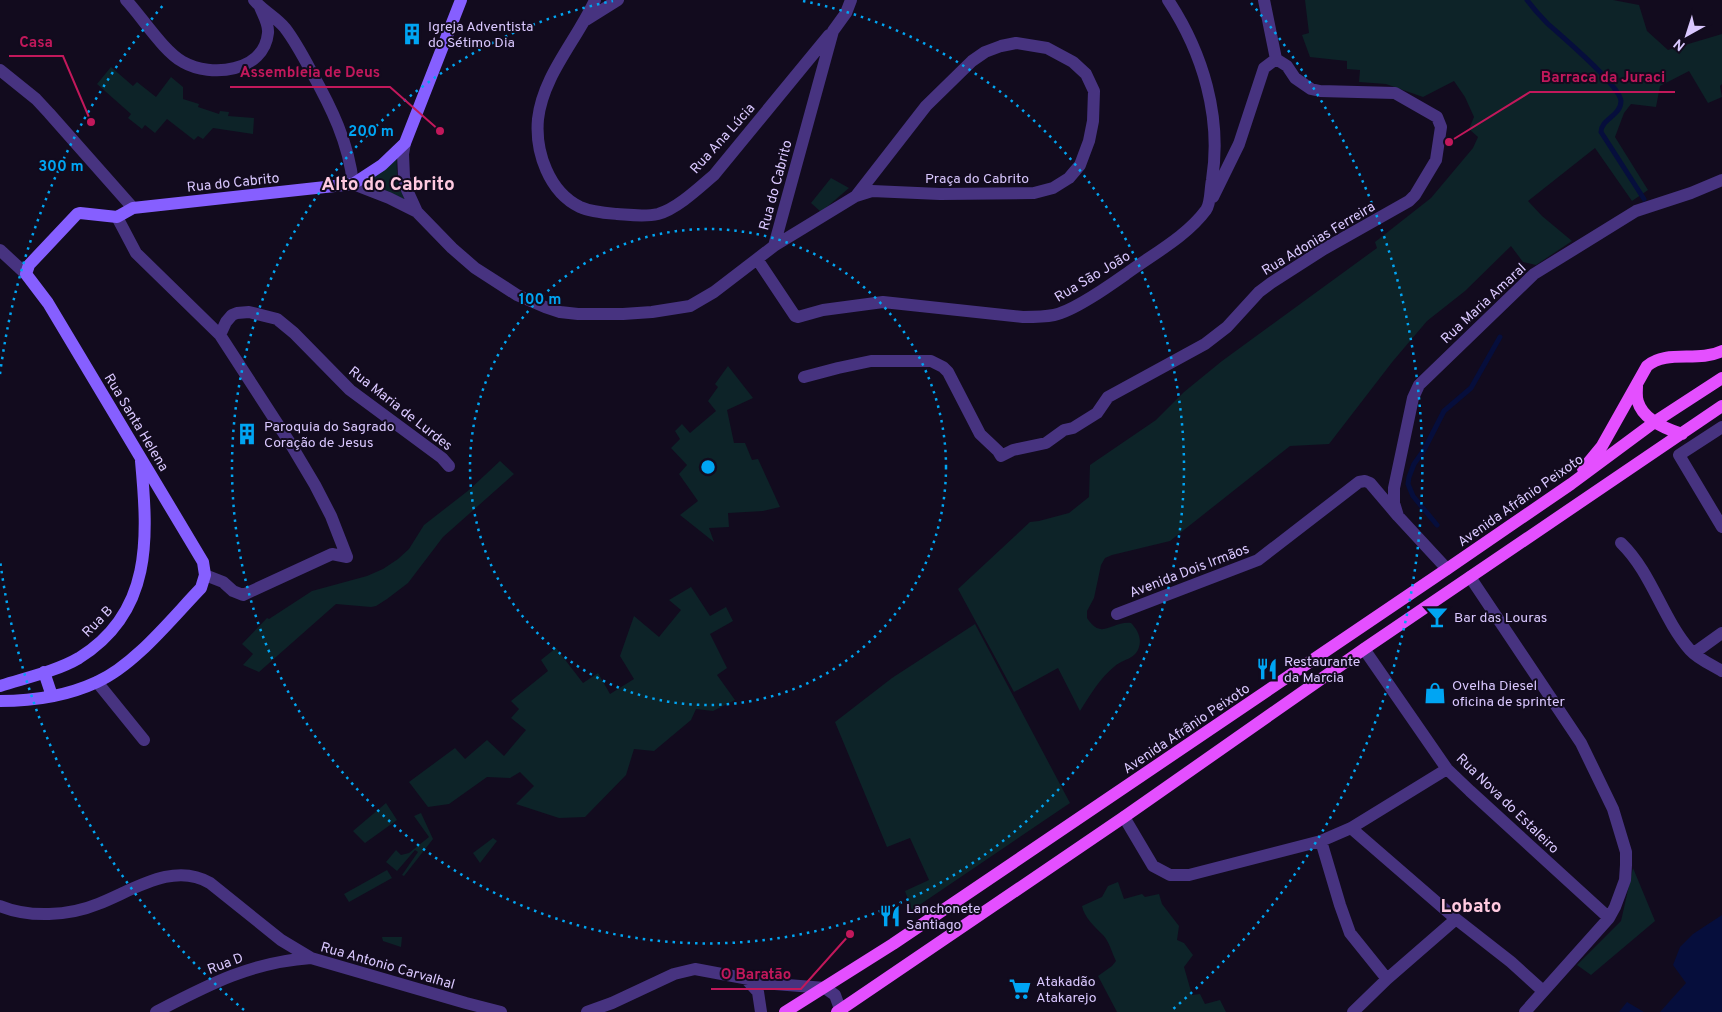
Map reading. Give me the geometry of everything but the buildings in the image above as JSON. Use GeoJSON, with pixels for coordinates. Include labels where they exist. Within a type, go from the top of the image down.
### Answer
{"type":"FeatureCollection","features":[{"type":"Feature","properties":{"kind":"main road"},"geometry":{"type":"LineString","coordinates":[[1571,484],[1602,446],[1637,386],[1642,373],[1652,362],[1669,357],[1705,357],[1722,351]]}},
{"type":"Feature","properties":{"kind":"main road","name":"Avenida Afrânio Peixoto"},"geometry":{"type":"LineString","coordinates":[[785,1012],[893,944],[1448,569],[1571,484],[1656,421],[1722,378]]}},
{"type":"Feature","properties":{"kind":"main road"},"geometry":{"type":"LineString","coordinates":[[1637,386],[1638,404],[1642,411],[1672,431],[1682,434]]}},
{"type":"Feature","properties":{"kind":"main road"},"geometry":{"type":"LineString","coordinates":[[839,1011],[1124,817],[1364,649],[1722,406]]}},
{"type":"Feature","properties":{"kind":"street"},"geometry":{"type":"LineString","coordinates":[[126,0],[166,48],[178,59],[194,67],[214,71],[241,66],[258,53],[268,32],[267,25],[257,4]]}},
{"type":"Feature","properties":{"kind":"street","name":"Rua Ana Lúcia"},"geometry":{"type":"LineString","coordinates":[[595,0],[586,20],[551,78],[542,102],[538,128],[542,159],[552,182],[572,202],[589,210],[636,216],[659,214],[667,210],[714,175],[833,31]]}},
{"type":"Feature","properties":{"kind":"street"},"geometry":{"type":"LineString","coordinates":[[586,20],[618,0]]}},
{"type":"Feature","properties":{"kind":"street","name":"Rua do Cabrito"},"geometry":{"type":"LineString","coordinates":[[118,217],[133,208],[353,184],[389,198],[417,212],[452,248],[489,277],[532,302],[545,307],[569,313],[622,314],[652,312],[690,306],[714,292],[774,246],[833,31],[846,13],[851,0]]}},
{"type":"Feature","properties":{"kind":"street"},"geometry":{"type":"LineString","coordinates":[[846,13],[862,0]]}},
{"type":"Feature","properties":{"kind":"street"},"geometry":{"type":"LineString","coordinates":[[1168,0],[1194,48],[1210,99],[1216,149],[1207,208]]}},
{"type":"Feature","properties":{"kind":"street"},"geometry":{"type":"LineString","coordinates":[[1207,208],[1239,144],[1264,68],[1267,64],[1276,60],[1264,0]]}},
{"type":"Feature","properties":{"kind":"street"},"geometry":{"type":"LineString","coordinates":[[405,143],[459,1]]}},
{"type":"Feature","properties":{"kind":"street"},"geometry":{"type":"LineString","coordinates":[[257,4],[285,28],[328,101],[351,162],[353,184]]}},
{"type":"Feature","properties":{"kind":"street","name":"Praça do Cabrito"},"geometry":{"type":"LineString","coordinates":[[774,246],[856,196],[880,190],[940,194],[1034,193],[1053,188],[1069,178],[1080,165],[1089,140],[1094,91],[1086,74],[1073,62],[1047,48],[1016,43],[986,52],[972,61],[926,106],[856,196]]}},
{"type":"Feature","properties":{"kind":"street","name":"Rua Adonias Ferreira"},"geometry":{"type":"LineString","coordinates":[[804,378],[871,361],[936,362],[948,372],[980,434],[1001,456],[1012,450],[1046,443],[1064,430],[1073,428],[1097,413],[1108,398],[1205,344],[1227,326],[1265,287],[1324,249],[1409,201],[1420,188],[1436,160],[1441,127],[1437,118],[1395,93],[1320,91],[1311,89],[1295,78],[1286,66],[1276,60]]}},
{"type":"Feature","properties":{"kind":"street"},"geometry":{"type":"LineString","coordinates":[[0,70],[36,99],[133,208]]}},
{"type":"Feature","properties":{"kind":"street","name":"Rua do Cabrito"},"geometry":{"type":"LineString","coordinates":[[353,184],[382,164],[405,143]]}},
{"type":"Feature","properties":{"kind":"street","name":"Rua do Cabrito"},"geometry":{"type":"LineString","coordinates":[[405,143],[403,154],[404,177],[407,190],[417,212]]}},
{"type":"Feature","properties":{"kind":"street","name":"Rua Maria Amaral"},"geometry":{"type":"LineString","coordinates":[[1398,516],[1394,503],[1394,488],[1413,398],[1420,384],[1534,274],[1636,211],[1691,193],[1722,180]]}},
{"type":"Feature","properties":{"kind":"street","name":"Rua São João"},"geometry":{"type":"LineString","coordinates":[[757,259],[795,316],[798,317],[823,310],[883,302],[1023,317],[1054,315],[1070,309],[1111,285],[1182,234],[1207,208]]}},
{"type":"Feature","properties":{"kind":"street"},"geometry":{"type":"LineString","coordinates":[[0,701],[25,701],[52,696],[97,682],[122,666],[147,645],[201,588],[205,575],[223,582],[240,595],[250,593],[332,554],[347,557],[332,516],[290,443],[220,335],[136,253],[118,217],[84,212],[77,214],[29,265],[26,274]]}},
{"type":"Feature","properties":{"kind":"street","name":"Rua Santa Helena"},"geometry":{"type":"LineString","coordinates":[[0,250],[26,274],[48,303],[203,562],[205,575]]}},
{"type":"Feature","properties":{"kind":"street","name":"Rua Maria de Lurdes"},"geometry":{"type":"LineString","coordinates":[[220,335],[226,322],[232,315],[237,313],[249,312],[277,319],[294,333],[350,390],[442,458],[449,466]]}},
{"type":"Feature","properties":{"kind":"street"},"geometry":{"type":"LineString","coordinates":[[1722,427],[1678,455],[1722,527]]}},
{"type":"Feature","properties":{"kind":"street","name":"Rua B"},"geometry":{"type":"LineString","coordinates":[[0,686],[44,672],[78,658],[100,642],[117,625],[129,607],[136,589],[145,535],[141,458]]}},
{"type":"Feature","properties":{"kind":"street","name":"Avenida Dois Irmãos"},"geometry":{"type":"LineString","coordinates":[[1117,614],[1258,560],[1359,482],[1365,481],[1370,483],[1448,569]]}},
{"type":"Feature","properties":{"kind":"street"},"geometry":{"type":"LineString","coordinates":[[1621,543],[1636,560],[1683,640],[1694,653],[1722,672]]}},
{"type":"Feature","properties":{"kind":"street"},"geometry":{"type":"LineString","coordinates":[[1470,577],[1581,743],[1614,809],[1626,852],[1624,880],[1615,907],[1609,918],[1597,934],[1525,1012]]}},
{"type":"Feature","properties":{"kind":"street"},"geometry":{"type":"LineString","coordinates":[[1694,653],[1722,633]]}},
{"type":"Feature","properties":{"kind":"street","name":"Rua Nova do Estaleiro"},"geometry":{"type":"LineString","coordinates":[[1364,649],[1448,769],[1470,792],[1609,918]]}},
{"type":"Feature","properties":{"kind":"street"},"geometry":{"type":"LineString","coordinates":[[44,672],[52,696]]}},
{"type":"Feature","properties":{"kind":"street"},"geometry":{"type":"LineString","coordinates":[[97,682],[144,740]]}},
{"type":"Feature","properties":{"kind":"street"},"geometry":{"type":"LineString","coordinates":[[1124,817],[1154,866],[1170,875],[1189,875],[1320,841],[1351,828],[1448,769]]}},
{"type":"Feature","properties":{"kind":"street"},"geometry":{"type":"LineString","coordinates":[[1351,828],[1543,991]]}},
{"type":"Feature","properties":{"kind":"street"},"geometry":{"type":"LineString","coordinates":[[1320,841],[1350,933],[1387,979]]}},
{"type":"Feature","properties":{"kind":"street","name":"Rua Antonio Carvalhal"},"geometry":{"type":"LineString","coordinates":[[0,906],[22,912],[69,912],[98,904],[151,881],[173,876],[193,876],[202,878],[210,883],[281,940],[311,958],[501,1012]]}},
{"type":"Feature","properties":{"kind":"street"},"geometry":{"type":"LineString","coordinates":[[1354,1012],[1387,979],[1456,919]]}},
{"type":"Feature","properties":{"kind":"street","name":"Rua D"},"geometry":{"type":"LineString","coordinates":[[156,1012],[202,988],[251,968],[288,960],[311,958]]}},
{"type":"Feature","properties":{"kind":"street"},"geometry":{"type":"LineString","coordinates":[[588,1012],[686,970],[702,970],[775,984],[825,988],[835,995],[839,1011]]}},
{"type":"Feature","properties":{"kind":"street"},"geometry":{"type":"LineString","coordinates":[[746,979],[758,992],[761,1012]]}},
{"type":"Feature","properties":{"kind":"green space"},"geometry":{"type":"Polygon","coordinates":[[[1305,0],[1613,0],[1639,5],[1647,31],[1668,50],[1722,34],[1722,84],[1720,86],[1722,97],[1708,103],[1689,71],[1660,86],[1656,107],[1631,104],[1624,113],[1615,137],[1648,190],[1632,201],[1595,148],[1528,201],[1542,216],[1572,241],[1536,265],[1523,262],[1511,246],[1465,291],[1427,321],[1393,361],[1329,444],[1290,446],[1170,541],[1105,558],[1101,565],[1094,598],[1087,611],[1087,618],[1092,625],[1102,629],[1131,623],[1138,634],[1140,644],[1135,654],[1118,664],[1105,676],[1080,711],[1058,668],[1014,692],[958,589],[1030,522],[1069,513],[1089,497],[1090,465],[1156,420],[1184,392],[1222,361],[1377,248],[1375,242],[1431,198],[1473,148],[1478,137],[1469,129],[1474,117],[1465,97],[1454,81],[1423,97],[1386,84],[1359,82],[1360,70],[1347,69],[1347,61],[1310,57],[1302,35],[1309,33],[1305,0]]]}},
{"type":"Feature","properties":{"kind":"green space"},"geometry":{"type":"Polygon","coordinates":[[[111,67],[133,86],[137,82],[156,97],[171,77],[183,87],[183,99],[199,104],[198,107],[219,114],[220,111],[229,112],[228,116],[254,118],[253,134],[213,128],[203,139],[198,136],[194,140],[167,119],[155,133],[145,125],[142,129],[128,118],[131,114],[97,84],[111,67]]]}},
{"type":"Feature","properties":{"kind":"green space"},"geometry":{"type":"Polygon","coordinates":[[[397,157],[398,179],[405,200],[364,182],[397,157]]]}},
{"type":"Feature","properties":{"kind":"green space"},"geometry":{"type":"Polygon","coordinates":[[[831,178],[849,188],[821,212],[811,203],[831,178]]]}},
{"type":"Feature","properties":{"kind":"green space"},"geometry":{"type":"Polygon","coordinates":[[[728,366],[753,398],[727,410],[734,443],[745,443],[752,460],[758,459],[780,507],[763,511],[728,513],[729,527],[709,528],[714,542],[680,515],[698,501],[679,474],[687,465],[671,448],[680,439],[675,431],[682,424],[690,433],[716,411],[708,401],[718,387],[715,384],[728,366]]]}},
{"type":"Feature","properties":{"kind":"green space"},"geometry":{"type":"Polygon","coordinates":[[[500,461],[514,474],[443,537],[408,583],[376,606],[336,604],[259,672],[243,665],[253,654],[242,644],[267,618],[269,619],[312,591],[367,576],[383,569],[398,559],[409,549],[424,525],[469,490],[500,461]]]}},
{"type":"Feature","properties":{"kind":"green space"},"geometry":{"type":"Polygon","coordinates":[[[691,587],[710,616],[726,607],[733,621],[710,634],[727,668],[717,675],[735,700],[713,711],[696,709],[691,720],[654,751],[634,749],[626,775],[585,817],[559,818],[516,804],[534,786],[520,772],[510,778],[487,777],[449,804],[428,807],[409,782],[455,748],[465,759],[487,740],[504,756],[526,730],[511,718],[519,709],[511,701],[548,671],[541,660],[556,648],[583,683],[598,673],[610,694],[634,679],[620,656],[634,616],[659,637],[681,610],[669,600],[691,587]]]}},
{"type":"Feature","properties":{"kind":"green space"},"geometry":{"type":"Polygon","coordinates":[[[975,624],[1070,803],[912,910],[905,891],[929,880],[910,838],[887,847],[835,722],[892,678],[975,624]]]}},
{"type":"Feature","properties":{"kind":"green space"},"geometry":{"type":"Polygon","coordinates":[[[386,803],[397,820],[365,843],[353,831],[386,803]]]}},
{"type":"Feature","properties":{"kind":"green space"},"geometry":{"type":"Polygon","coordinates":[[[421,813],[433,839],[404,876],[402,875],[418,852],[415,850],[397,871],[386,862],[396,850],[401,855],[409,853],[429,837],[414,816],[421,813]]]}},
{"type":"Feature","properties":{"kind":"green space"},"geometry":{"type":"Polygon","coordinates":[[[493,838],[497,841],[480,863],[473,853],[493,838]]]}},
{"type":"Feature","properties":{"kind":"green space"},"geometry":{"type":"Polygon","coordinates":[[[1633,868],[1655,921],[1591,975],[1577,965],[1621,921],[1633,868]]]}},
{"type":"Feature","properties":{"kind":"green space"},"geometry":{"type":"Polygon","coordinates":[[[387,870],[392,878],[349,902],[344,894],[387,870]]]}},
{"type":"Feature","properties":{"kind":"green space"},"geometry":{"type":"Polygon","coordinates":[[[1118,882],[1124,899],[1142,894],[1145,897],[1159,894],[1162,904],[1179,926],[1177,940],[1184,943],[1193,955],[1184,967],[1192,995],[1200,994],[1205,1004],[1220,1000],[1226,1012],[1117,1012],[1098,976],[1116,961],[1107,940],[1087,918],[1082,906],[1102,897],[1108,886],[1118,882]]]}},
{"type":"Feature","properties":{"kind":"green space"},"geometry":{"type":"Polygon","coordinates":[[[382,937],[402,937],[401,947],[383,941],[382,937]]]}},
{"type":"Feature","properties":{"kind":"shaded area"},"geometry":{"type":"Polygon","coordinates":[[[1722,915],[1722,1012],[1660,1012],[1686,983],[1673,965],[1680,947],[1693,934],[1722,915]]]}},
{"type":"Feature","properties":{"kind":"shaded area"},"geometry":{"type":"Polygon","coordinates":[[[1627,1002],[1644,1012],[1619,1012],[1627,1002]]]}},
{"type":"Feature","properties":{"kind":"waterway"},"geometry":{"type":"LineString","coordinates":[[1527,0],[1547,23],[1601,73],[1618,94],[1621,101],[1620,106],[1615,114],[1604,124],[1601,132],[1644,199]]}},
{"type":"Feature","properties":{"kind":"waterway"},"geometry":{"type":"LineString","coordinates":[[1437,525],[1413,496],[1408,484],[1409,477],[1414,464],[1424,450],[1444,411],[1471,388],[1500,337]]}},
{"type":"Feature","properties":{"kind":"place","name":"Igreja Adventista do Sétimo Dia"},"geometry":{"type":"Point","coordinates":[412,34]}},
{"type":"Feature","properties":{"kind":"place","name":"Casa"},"geometry":{"type":"Point","coordinates":[91,122]}},
{"type":"Feature","properties":{"kind":"place","name":"Assembleia de Deus"},"geometry":{"type":"Point","coordinates":[440,131]}},
{"type":"Feature","properties":{"kind":"place","name":"Barraca da Juraci"},"geometry":{"type":"Point","coordinates":[1449,142]}},
{"type":"Feature","properties":{"kind":"place","name":"Paroquia do Sagrado Coração de Jesus"},"geometry":{"type":"Point","coordinates":[247,434]}},
{"type":"Feature","properties":{"kind":"place","name":"Bar das Louras"},"geometry":{"type":"Point","coordinates":[1437,617]}},
{"type":"Feature","properties":{"kind":"place","name":"Restaurante da Marcia"},"geometry":{"type":"Point","coordinates":[1267,669]}},
{"type":"Feature","properties":{"kind":"place","name":"Ovelha Diesel oficina de sprinter"},"geometry":{"type":"Point","coordinates":[1435,693]}},
{"type":"Feature","properties":{"kind":"place","name":"Lanchonete Santiago"},"geometry":{"type":"Point","coordinates":[890,916]}},
{"type":"Feature","properties":{"kind":"place","name":"O Baratão"},"geometry":{"type":"Point","coordinates":[850,934]}},
{"type":"Feature","properties":{"kind":"place","name":"Atakadão Atakarejo"},"geometry":{"type":"Point","coordinates":[1020,989]}},
{"type":"Feature","properties":{"kind":"district","name":"Alto do Cabrito"},"geometry":{"type":"Point","coordinates":[388,183]}},
{"type":"Feature","properties":{"kind":"district","name":"Lobato"},"geometry":{"type":"Point","coordinates":[1471,905]}}]}
